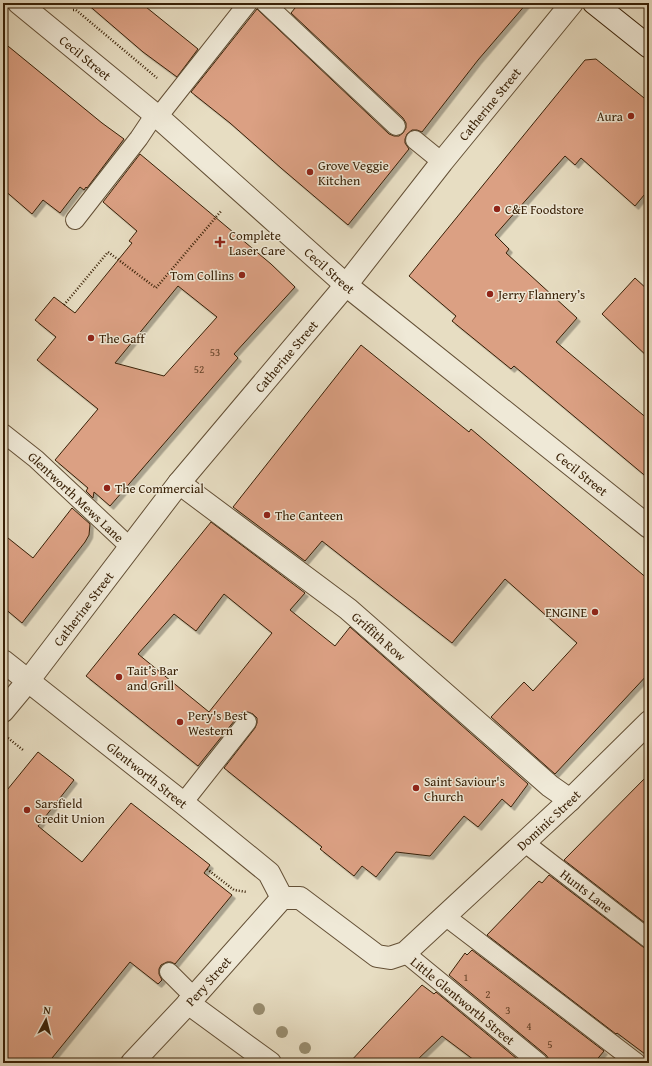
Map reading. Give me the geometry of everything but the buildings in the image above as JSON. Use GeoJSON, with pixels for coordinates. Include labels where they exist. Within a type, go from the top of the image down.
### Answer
{"type":"FeatureCollection","features":[{"type":"Feature","properties":{"kind":"street","name":"Cecil Street"},"geometry":{"type":"LineString","coordinates":[[19,3],[157,116],[346,285],[649,527]]}},
{"type":"Feature","properties":{"kind":"street","name":"Catherine Street"},"geometry":{"type":"LineString","coordinates":[[3,711],[28,681],[179,483],[346,285],[442,162],[572,3]]}},
{"type":"Feature","properties":{"kind":"street"},"geometry":{"type":"LineString","coordinates":[[594,3],[649,47]]}},
{"type":"Feature","properties":{"kind":"street","name":"Griffith Row"},"geometry":{"type":"LineString","coordinates":[[179,483],[348,609],[544,780],[570,800]]}},
{"type":"Feature","properties":{"kind":"street","name":"Glentworth Street"},"geometry":{"type":"LineString","coordinates":[[3,661],[269,873],[282,898]]}},
{"type":"Feature","properties":{"kind":"street","name":"Dominic Street"},"geometry":{"type":"LineString","coordinates":[[405,953],[570,800],[649,722]]}},
{"type":"Feature","properties":{"kind":"street"},"geometry":{"type":"LineString","coordinates":[[282,898],[300,898],[378,956],[390,958],[405,953]]}},
{"type":"Feature","properties":{"kind":"street","name":"Pery Street"},"geometry":{"type":"LineString","coordinates":[[132,1063],[191,1000],[282,898]]}},
{"type":"Feature","properties":{"kind":"street"},"geometry":{"type":"LineString","coordinates":[[191,1000],[270,1063]]}},
{"type":"Feature","properties":{"kind":"lane"},"geometry":{"type":"LineString","coordinates":[[75,220],[248,3]]}},
{"type":"Feature","properties":{"kind":"lane"},"geometry":{"type":"LineString","coordinates":[[265,3],[396,126]]}},
{"type":"Feature","properties":{"kind":"lane"},"geometry":{"type":"LineString","coordinates":[[415,140],[442,162]]}},
{"type":"Feature","properties":{"kind":"lane","name":"Glentworth Mews Lane"},"geometry":{"type":"LineString","coordinates":[[3,433],[36,460],[130,547]]}},
{"type":"Feature","properties":{"kind":"lane"},"geometry":{"type":"LineString","coordinates":[[183,803],[247,722]]}},
{"type":"Feature","properties":{"kind":"lane","name":"Hunts Lane"},"geometry":{"type":"LineString","coordinates":[[525,842],[649,939]]}},
{"type":"Feature","properties":{"kind":"lane"},"geometry":{"type":"LineString","coordinates":[[445,916],[637,1063]]}},
{"type":"Feature","properties":{"kind":"lane","name":"Little Glentworth Street"},"geometry":{"type":"LineString","coordinates":[[405,953],[540,1063]]}},
{"type":"Feature","properties":{"kind":"lane"},"geometry":{"type":"LineString","coordinates":[[169,972],[191,1000]]}},
{"type":"Feature","properties":{"kind":"path"},"geometry":{"type":"LineString","coordinates":[[64,305],[108,252],[156,288],[222,210]]}},
{"type":"Feature","properties":{"kind":"path"},"geometry":{"type":"LineString","coordinates":[[3,734],[22,750]]}},
{"type":"Feature","properties":{"kind":"path"},"geometry":{"type":"LineString","coordinates":[[207,869],[234,890],[241,891]]}},
{"type":"Feature","properties":{"kind":"place","name":"Aura"},"geometry":{"type":"Point","coordinates":[631,116]}},
{"type":"Feature","properties":{"kind":"place","name":"Grove Veggie Kitchen"},"geometry":{"type":"Point","coordinates":[310,172]}},
{"type":"Feature","properties":{"kind":"place","name":"C&E Foodstore"},"geometry":{"type":"Point","coordinates":[497,209]}},
{"type":"Feature","properties":{"kind":"place","name":"Complete Laser Care"},"geometry":{"type":"Point","coordinates":[220,242]}},
{"type":"Feature","properties":{"kind":"place","name":"Tom Collins"},"geometry":{"type":"Point","coordinates":[242,275]}},
{"type":"Feature","properties":{"kind":"place","name":"Jerry Flannery’s"},"geometry":{"type":"Point","coordinates":[490,294]}},
{"type":"Feature","properties":{"kind":"place","name":"The Gaff"},"geometry":{"type":"Point","coordinates":[91,338]}},
{"type":"Feature","properties":{"kind":"place","name":"The Commercial"},"geometry":{"type":"Point","coordinates":[107,488]}},
{"type":"Feature","properties":{"kind":"place","name":"The Canteen"},"geometry":{"type":"Point","coordinates":[267,515]}},
{"type":"Feature","properties":{"kind":"place","name":"ENGINE"},"geometry":{"type":"Point","coordinates":[595,612]}},
{"type":"Feature","properties":{"kind":"place","name":"Tait’s Bar and Grill"},"geometry":{"type":"Point","coordinates":[119,677]}},
{"type":"Feature","properties":{"kind":"place","name":"Pery's Best Western"},"geometry":{"type":"Point","coordinates":[180,722]}},
{"type":"Feature","properties":{"kind":"place","name":"Saint Saviour's Church"},"geometry":{"type":"Point","coordinates":[416,788]}},
{"type":"Feature","properties":{"kind":"place","name":"Sarsfield Credit Union"},"geometry":{"type":"Point","coordinates":[27,810]}}]}
